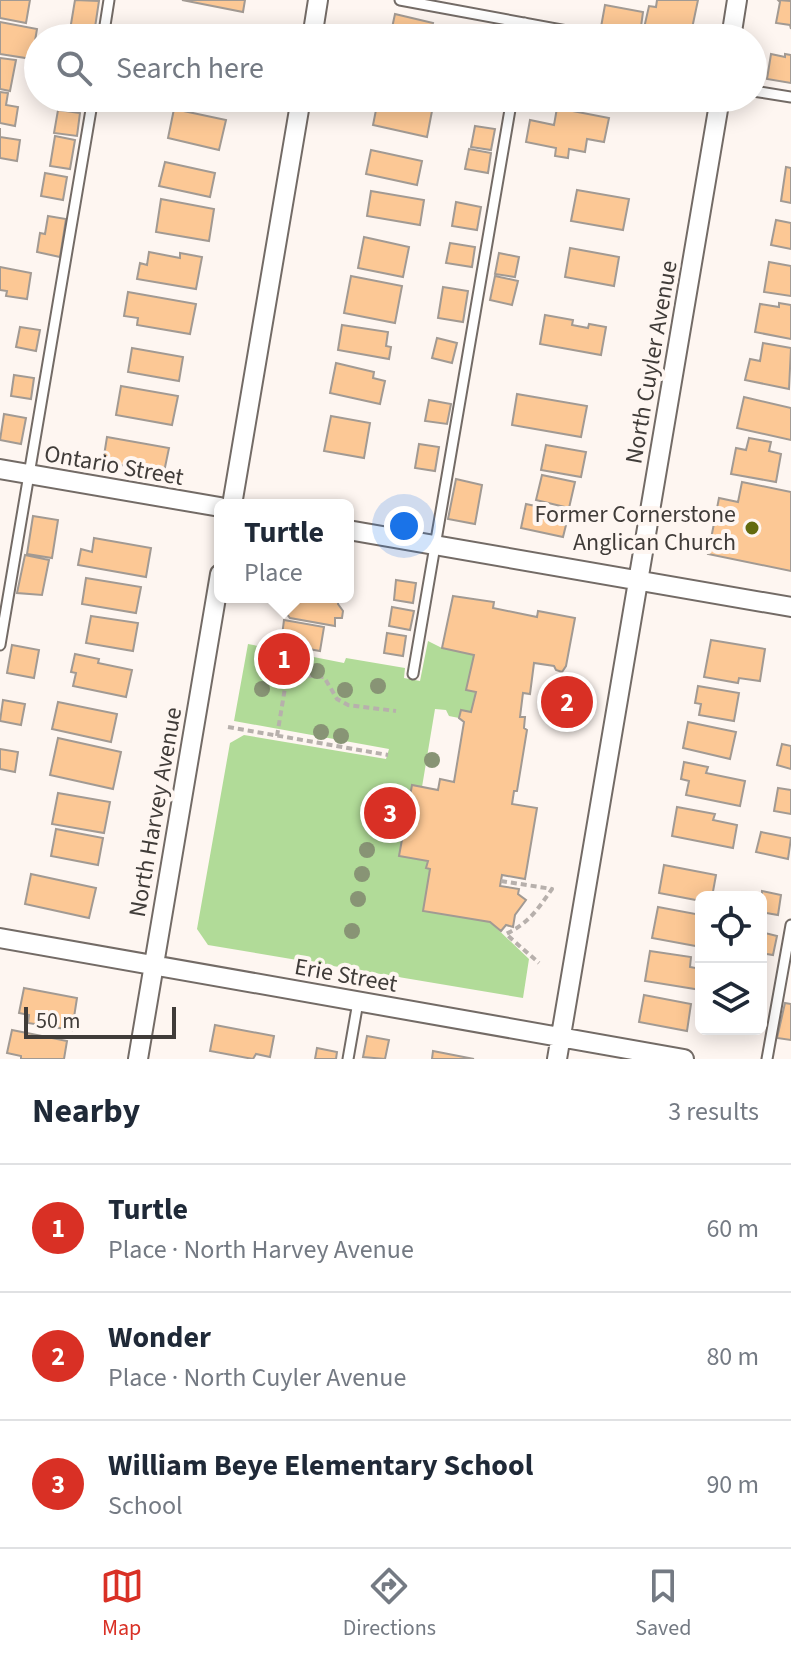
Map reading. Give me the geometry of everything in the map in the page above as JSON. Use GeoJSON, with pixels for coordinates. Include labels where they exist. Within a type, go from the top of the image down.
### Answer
{"type":"FeatureCollection","features":[{"type":"Feature","properties":{"kind":"street"},"geometry":{"type":"LineString","coordinates":[[314,24],[318,0]]}},
{"type":"Feature","properties":{"kind":"street"},"geometry":{"type":"LineString","coordinates":[[733,24],[737,0]]}},
{"type":"Feature","properties":{"kind":"street"},"geometry":{"type":"LineString","coordinates":[[233,499],[299,112]]}},
{"type":"Feature","properties":{"kind":"street","name":"North Cuyler Avenue"},"geometry":{"type":"LineString","coordinates":[[557,1059],[718,112]]}},
{"type":"Feature","properties":{"kind":"street","name":"Ontario Street"},"geometry":{"type":"LineString","coordinates":[[0,469],[214,506]]}},
{"type":"Feature","properties":{"kind":"street"},"geometry":{"type":"LineString","coordinates":[[354,531],[791,607]]}},
{"type":"Feature","properties":{"kind":"street","name":"North Harvey Avenue"},"geometry":{"type":"LineString","coordinates":[[138,1059],[215,603]]}},
{"type":"Feature","properties":{"kind":"street","name":"Erie Street"},"geometry":{"type":"LineString","coordinates":[[0,938],[684,1059]]}},
{"type":"Feature","properties":{"kind":"lane"},"geometry":{"type":"LineString","coordinates":[[105,24],[109,0]]}},
{"type":"Feature","properties":{"kind":"lane"},"geometry":{"type":"LineString","coordinates":[[400,0],[530,24]]}},
{"type":"Feature","properties":{"kind":"lane"},"geometry":{"type":"LineString","coordinates":[[767,93],[791,97]]}},
{"type":"Feature","properties":{"kind":"lane"},"geometry":{"type":"LineString","coordinates":[[0,645],[91,112]]}},
{"type":"Feature","properties":{"kind":"lane"},"geometry":{"type":"LineString","coordinates":[[413,674],[510,112]]}},
{"type":"Feature","properties":{"kind":"lane"},"geometry":{"type":"LineString","coordinates":[[767,1059],[791,925]]}},
{"type":"Feature","properties":{"kind":"lane"},"geometry":{"type":"LineString","coordinates":[[348,1059],[358,1002]]}},
{"type":"Feature","properties":{"kind":"path"},"geometry":{"type":"LineString","coordinates":[[277,736],[286,682],[293,674],[324,677],[337,699],[348,705],[396,711]]}},
{"type":"Feature","properties":{"kind":"path"},"geometry":{"type":"LineString","coordinates":[[228,727],[388,755]]}},
{"type":"Feature","properties":{"kind":"path"},"geometry":{"type":"LineString","coordinates":[[501,881],[552,889],[532,918],[506,934],[539,963]]}},
{"type":"Feature","properties":{"kind":"green space"},"geometry":{"type":"Polygon","coordinates":[[[428,641],[442,648],[474,655],[466,690],[476,692],[471,712],[461,710],[459,718],[449,716],[446,710],[435,709],[422,787],[412,786],[399,856],[428,861],[426,868],[430,869],[423,911],[490,922],[529,959],[523,998],[208,945],[197,929],[230,743],[244,735],[386,759],[389,749],[234,721],[248,644],[344,663],[346,658],[405,668],[404,678],[420,681],[428,641]]]}},
{"type":"Feature","properties":{"kind":"building"},"geometry":{"type":"Polygon","coordinates":[[[0,0],[30,0],[26,23],[0,18],[0,0]]]}},
{"type":"Feature","properties":{"kind":"building"},"geometry":{"type":"Polygon","coordinates":[[[75,0],[99,1],[96,24],[71,24],[75,0]]]}},
{"type":"Feature","properties":{"kind":"building"},"geometry":{"type":"Polygon","coordinates":[[[182,0],[245,0],[243,12],[182,0]]]}},
{"type":"Feature","properties":{"kind":"building"},"geometry":{"type":"Polygon","coordinates":[[[657,0],[698,0],[693,24],[645,24],[649,6],[656,7],[657,0]]]}},
{"type":"Feature","properties":{"kind":"building"},"geometry":{"type":"Polygon","coordinates":[[[778,0],[791,1],[791,29],[790,25],[776,23],[778,0]]]}},
{"type":"Feature","properties":{"kind":"building"},"geometry":{"type":"Polygon","coordinates":[[[605,5],[643,12],[641,24],[602,24],[605,5]]]}},
{"type":"Feature","properties":{"kind":"building"},"geometry":{"type":"Polygon","coordinates":[[[395,14],[433,23],[433,24],[393,24],[395,14]]]}},
{"type":"Feature","properties":{"kind":"building"},"geometry":{"type":"Polygon","coordinates":[[[0,22],[24,27],[24,58],[0,54],[0,22]]]}},
{"type":"Feature","properties":{"kind":"building"},"geometry":{"type":"Polygon","coordinates":[[[771,54],[791,55],[791,83],[767,79],[771,54]]]}},
{"type":"Feature","properties":{"kind":"building"},"geometry":{"type":"Polygon","coordinates":[[[0,58],[16,60],[10,91],[0,89],[0,58]]]}},
{"type":"Feature","properties":{"kind":"building"},"geometry":{"type":"Polygon","coordinates":[[[0,92],[8,93],[6,105],[18,107],[15,126],[0,123],[0,92]]]}},
{"type":"Feature","properties":{"kind":"building"},"geometry":{"type":"Polygon","coordinates":[[[58,112],[80,113],[77,136],[54,133],[58,112]]]}},
{"type":"Feature","properties":{"kind":"building"},"geometry":{"type":"Polygon","coordinates":[[[173,112],[226,120],[219,150],[168,138],[173,112]]]}},
{"type":"Feature","properties":{"kind":"building"},"geometry":{"type":"Polygon","coordinates":[[[376,112],[432,112],[427,137],[373,125],[376,112]]]}},
{"type":"Feature","properties":{"kind":"building"},"geometry":{"type":"Polygon","coordinates":[[[556,112],[578,112],[609,118],[604,142],[587,139],[585,152],[569,149],[568,158],[555,156],[556,148],[526,142],[530,120],[554,125],[556,112]]]}},
{"type":"Feature","properties":{"kind":"building"},"geometry":{"type":"Polygon","coordinates":[[[475,126],[495,129],[491,150],[471,147],[475,126]]]}},
{"type":"Feature","properties":{"kind":"building"},"geometry":{"type":"Polygon","coordinates":[[[55,136],[75,140],[70,169],[50,166],[55,136]]]}},
{"type":"Feature","properties":{"kind":"building"},"geometry":{"type":"Polygon","coordinates":[[[0,137],[20,140],[17,161],[0,158],[0,137]]]}},
{"type":"Feature","properties":{"kind":"building"},"geometry":{"type":"Polygon","coordinates":[[[469,149],[491,153],[488,173],[465,169],[469,149]]]}},
{"type":"Feature","properties":{"kind":"building"},"geometry":{"type":"Polygon","coordinates":[[[371,150],[422,161],[417,185],[366,174],[371,150]]]}},
{"type":"Feature","properties":{"kind":"building"},"geometry":{"type":"Polygon","coordinates":[[[165,162],[215,173],[210,197],[159,186],[165,162]]]}},
{"type":"Feature","properties":{"kind":"building"},"geometry":{"type":"Polygon","coordinates":[[[786,167],[791,168],[791,203],[781,201],[786,167]]]}},
{"type":"Feature","properties":{"kind":"building"},"geometry":{"type":"Polygon","coordinates":[[[45,173],[67,177],[63,200],[41,196],[45,173]]]}},
{"type":"Feature","properties":{"kind":"building"},"geometry":{"type":"Polygon","coordinates":[[[577,190],[629,199],[623,230],[571,221],[577,190]]]}},
{"type":"Feature","properties":{"kind":"building"},"geometry":{"type":"Polygon","coordinates":[[[371,191],[424,200],[420,225],[367,216],[371,191]]]}},
{"type":"Feature","properties":{"kind":"building"},"geometry":{"type":"Polygon","coordinates":[[[161,199],[214,209],[209,241],[156,232],[161,199]]]}},
{"type":"Feature","properties":{"kind":"building"},"geometry":{"type":"Polygon","coordinates":[[[456,202],[481,207],[477,230],[452,226],[456,202]]]}},
{"type":"Feature","properties":{"kind":"building"},"geometry":{"type":"Polygon","coordinates":[[[48,216],[66,219],[60,257],[37,252],[40,233],[45,234],[48,216]]]}},
{"type":"Feature","properties":{"kind":"building"},"geometry":{"type":"Polygon","coordinates":[[[776,220],[791,223],[791,249],[771,245],[776,220]]]}},
{"type":"Feature","properties":{"kind":"building"},"geometry":{"type":"Polygon","coordinates":[[[364,237],[409,247],[403,277],[358,268],[364,237]]]}},
{"type":"Feature","properties":{"kind":"building"},"geometry":{"type":"Polygon","coordinates":[[[450,243],[475,247],[472,267],[446,263],[450,243]]]}},
{"type":"Feature","properties":{"kind":"building"},"geometry":{"type":"Polygon","coordinates":[[[570,248],[619,257],[614,286],[565,277],[570,248]]]}},
{"type":"Feature","properties":{"kind":"building"},"geometry":{"type":"Polygon","coordinates":[[[149,252],[180,258],[180,253],[202,257],[196,289],[137,279],[140,263],[147,265],[149,252]]]}},
{"type":"Feature","properties":{"kind":"building"},"geometry":{"type":"Polygon","coordinates":[[[499,253],[519,257],[515,277],[495,274],[499,253]]]}},
{"type":"Feature","properties":{"kind":"building"},"geometry":{"type":"Polygon","coordinates":[[[769,262],[791,266],[791,296],[764,292],[769,262]]]}},
{"type":"Feature","properties":{"kind":"building"},"geometry":{"type":"Polygon","coordinates":[[[0,267],[31,273],[27,299],[6,296],[7,291],[0,290],[0,267]]]}},
{"type":"Feature","properties":{"kind":"building"},"geometry":{"type":"Polygon","coordinates":[[[351,276],[402,286],[395,323],[344,313],[351,276]]]}},
{"type":"Feature","properties":{"kind":"building"},"geometry":{"type":"Polygon","coordinates":[[[495,276],[518,281],[512,305],[490,300],[495,276]]]}},
{"type":"Feature","properties":{"kind":"building"},"geometry":{"type":"Polygon","coordinates":[[[443,287],[468,291],[463,322],[438,318],[443,287]]]}},
{"type":"Feature","properties":{"kind":"building"},"geometry":{"type":"Polygon","coordinates":[[[128,292],[196,304],[190,334],[137,325],[138,318],[124,316],[128,292]]]}},
{"type":"Feature","properties":{"kind":"building"},"geometry":{"type":"Polygon","coordinates":[[[779,303],[791,305],[791,339],[755,332],[760,304],[779,307],[779,303]]]}},
{"type":"Feature","properties":{"kind":"building"},"geometry":{"type":"Polygon","coordinates":[[[545,315],[573,320],[572,325],[606,327],[601,355],[540,344],[545,315]]]}},
{"type":"Feature","properties":{"kind":"building"},"geometry":{"type":"Polygon","coordinates":[[[342,325],[388,332],[386,346],[391,347],[389,359],[338,350],[342,325]]]}},
{"type":"Feature","properties":{"kind":"building"},"geometry":{"type":"Polygon","coordinates":[[[20,327],[40,330],[36,351],[16,347],[20,327]]]}},
{"type":"Feature","properties":{"kind":"building"},"geometry":{"type":"Polygon","coordinates":[[[437,338],[457,343],[452,363],[432,358],[437,338]]]}},
{"type":"Feature","properties":{"kind":"building"},"geometry":{"type":"Polygon","coordinates":[[[763,343],[791,348],[789,389],[745,380],[750,359],[760,361],[763,343]]]}},
{"type":"Feature","properties":{"kind":"building"},"geometry":{"type":"Polygon","coordinates":[[[132,348],[183,357],[179,381],[128,372],[132,348]]]}},
{"type":"Feature","properties":{"kind":"building"},"geometry":{"type":"Polygon","coordinates":[[[336,363],[374,372],[373,378],[385,381],[380,404],[330,393],[336,363]]]}},
{"type":"Feature","properties":{"kind":"building"},"geometry":{"type":"Polygon","coordinates":[[[14,375],[34,378],[31,399],[11,396],[14,375]]]}},
{"type":"Feature","properties":{"kind":"building"},"geometry":{"type":"Polygon","coordinates":[[[121,386],[178,396],[172,425],[116,415],[121,386]]]}},
{"type":"Feature","properties":{"kind":"building"},"geometry":{"type":"Polygon","coordinates":[[[517,394],[587,406],[581,437],[512,425],[517,394]]]}},
{"type":"Feature","properties":{"kind":"building"},"geometry":{"type":"Polygon","coordinates":[[[744,397],[791,408],[791,440],[737,428],[744,397]]]}},
{"type":"Feature","properties":{"kind":"building"},"geometry":{"type":"Polygon","coordinates":[[[429,400],[451,404],[447,424],[425,421],[429,400]]]}},
{"type":"Feature","properties":{"kind":"building"},"geometry":{"type":"Polygon","coordinates":[[[4,414],[26,418],[21,444],[0,440],[4,414]]]}},
{"type":"Feature","properties":{"kind":"building"},"geometry":{"type":"Polygon","coordinates":[[[331,416],[370,423],[364,458],[324,451],[331,416]]]}},
{"type":"Feature","properties":{"kind":"building"},"geometry":{"type":"Polygon","coordinates":[[[107,437],[169,448],[164,472],[103,462],[107,437]]]}},
{"type":"Feature","properties":{"kind":"building"},"geometry":{"type":"Polygon","coordinates":[[[749,438],[771,442],[769,451],[781,454],[776,482],[731,474],[736,448],[746,450],[749,438]]]}},
{"type":"Feature","properties":{"kind":"building"},"geometry":{"type":"Polygon","coordinates":[[[419,444],[439,447],[435,471],[415,468],[419,444]]]}},
{"type":"Feature","properties":{"kind":"building"},"geometry":{"type":"Polygon","coordinates":[[[546,445],[586,452],[581,477],[541,470],[546,445]]]}},
{"type":"Feature","properties":{"kind":"building"},"geometry":{"type":"Polygon","coordinates":[[[542,475],[575,482],[569,508],[536,500],[542,475]]]}},
{"type":"Feature","properties":{"kind":"building"},"geometry":{"type":"Polygon","coordinates":[[[456,479],[482,485],[475,524],[448,519],[456,479]]]}},
{"type":"Feature","properties":{"kind":"building","name":"Former Cornerstone Anglican Church"},"geometry":{"type":"Polygon","coordinates":[[[742,482],[791,492],[791,571],[708,554],[719,498],[738,502],[742,482]]]}},
{"type":"Feature","properties":{"kind":"building"},"geometry":{"type":"Polygon","coordinates":[[[526,504],[569,513],[563,537],[521,528],[526,504]]]}},
{"type":"Feature","properties":{"kind":"building"},"geometry":{"type":"Polygon","coordinates":[[[33,516],[58,520],[52,558],[27,554],[33,516]]]}},
{"type":"Feature","properties":{"kind":"building"},"geometry":{"type":"Polygon","coordinates":[[[94,538],[151,548],[146,577],[78,565],[81,549],[92,552],[94,538]]]}},
{"type":"Feature","properties":{"kind":"building"},"geometry":{"type":"Polygon","coordinates":[[[25,555],[49,560],[42,595],[17,593],[25,555]]]}},
{"type":"Feature","properties":{"kind":"building"},"geometry":{"type":"Polygon","coordinates":[[[86,578],[141,587],[136,613],[82,604],[86,578]]]}},
{"type":"Feature","properties":{"kind":"building"},"geometry":{"type":"Polygon","coordinates":[[[396,580],[416,583],[413,603],[394,600],[396,580]]]}},
{"type":"Feature","properties":{"kind":"building"},"geometry":{"type":"Polygon","coordinates":[[[453,596],[494,602],[493,608],[537,617],[538,611],[575,618],[566,666],[562,672],[554,666],[534,663],[530,694],[523,693],[520,717],[525,717],[524,728],[527,730],[512,804],[537,808],[525,879],[502,875],[500,886],[519,889],[518,894],[526,900],[515,915],[513,927],[506,925],[501,931],[490,922],[423,911],[430,869],[426,868],[428,861],[399,856],[412,785],[438,790],[440,779],[454,782],[464,722],[459,718],[461,710],[471,712],[476,692],[466,690],[474,655],[442,648],[453,596]]]}},
{"type":"Feature","properties":{"kind":"building"},"geometry":{"type":"Polygon","coordinates":[[[288,603],[338,603],[343,611],[342,618],[335,618],[335,626],[290,618],[286,613],[288,603]]]}},
{"type":"Feature","properties":{"kind":"building"},"geometry":{"type":"Polygon","coordinates":[[[392,607],[414,611],[410,630],[389,626],[392,607]]]}},
{"type":"Feature","properties":{"kind":"building"},"geometry":{"type":"Polygon","coordinates":[[[91,616],[138,623],[133,651],[86,643],[91,616]]]}},
{"type":"Feature","properties":{"kind":"building"},"geometry":{"type":"Polygon","coordinates":[[[284,620],[324,627],[320,651],[281,644],[284,620]]]}},
{"type":"Feature","properties":{"kind":"building"},"geometry":{"type":"Polygon","coordinates":[[[387,633],[406,636],[403,656],[384,653],[387,633]]]}},
{"type":"Feature","properties":{"kind":"building"},"geometry":{"type":"Polygon","coordinates":[[[711,640],[765,649],[760,681],[739,678],[738,683],[704,677],[711,640]]]}},
{"type":"Feature","properties":{"kind":"building"},"geometry":{"type":"Polygon","coordinates":[[[12,645],[39,650],[34,678],[7,673],[12,645]]]}},
{"type":"Feature","properties":{"kind":"building"},"geometry":{"type":"Polygon","coordinates":[[[75,654],[99,659],[98,663],[132,670],[126,697],[73,686],[76,673],[71,672],[75,654]]]}},
{"type":"Feature","properties":{"kind":"building"},"geometry":{"type":"Polygon","coordinates":[[[698,686],[739,693],[734,721],[699,715],[701,704],[695,703],[698,686]]]}},
{"type":"Feature","properties":{"kind":"building"},"geometry":{"type":"Polygon","coordinates":[[[3,700],[25,704],[21,725],[0,721],[3,700]]]}},
{"type":"Feature","properties":{"kind":"building"},"geometry":{"type":"Polygon","coordinates":[[[58,702],[117,714],[111,742],[52,729],[58,702]]]}},
{"type":"Feature","properties":{"kind":"building"},"geometry":{"type":"Polygon","coordinates":[[[688,722],[736,732],[730,759],[683,748],[688,722]]]}},
{"type":"Feature","properties":{"kind":"building"},"geometry":{"type":"Polygon","coordinates":[[[58,738],[121,752],[113,789],[50,775],[58,738]]]}},
{"type":"Feature","properties":{"kind":"building"},"geometry":{"type":"Polygon","coordinates":[[[782,744],[791,746],[791,769],[777,765],[782,744]]]}},
{"type":"Feature","properties":{"kind":"building"},"geometry":{"type":"Polygon","coordinates":[[[0,749],[18,752],[15,772],[0,769],[0,749]]]}},
{"type":"Feature","properties":{"kind":"building"},"geometry":{"type":"Polygon","coordinates":[[[684,762],[708,767],[706,773],[745,781],[740,806],[686,795],[689,781],[681,779],[684,762]]]}},
{"type":"Feature","properties":{"kind":"building"},"geometry":{"type":"Polygon","coordinates":[[[778,788],[791,790],[791,814],[774,811],[778,788]]]}},
{"type":"Feature","properties":{"kind":"building"},"geometry":{"type":"Polygon","coordinates":[[[58,793],[110,802],[104,833],[52,824],[58,793]]]}},
{"type":"Feature","properties":{"kind":"building"},"geometry":{"type":"Polygon","coordinates":[[[677,807],[715,814],[713,820],[737,825],[733,848],[672,836],[677,807]]]}},
{"type":"Feature","properties":{"kind":"building"},"geometry":{"type":"Polygon","coordinates":[[[56,829],[103,838],[98,865],[51,856],[56,829]]]}},
{"type":"Feature","properties":{"kind":"building"},"geometry":{"type":"Polygon","coordinates":[[[761,832],[791,838],[788,859],[756,852],[761,832]]]}},
{"type":"Feature","properties":{"kind":"building"},"geometry":{"type":"Polygon","coordinates":[[[664,865],[716,875],[713,891],[695,891],[695,900],[659,893],[664,865]]]}},
{"type":"Feature","properties":{"kind":"building"},"geometry":{"type":"Polygon","coordinates":[[[31,874],[96,888],[89,918],[25,904],[31,874]]]}},
{"type":"Feature","properties":{"kind":"building"},"geometry":{"type":"Polygon","coordinates":[[[767,892],[781,895],[778,915],[767,913],[767,892]]]}},
{"type":"Feature","properties":{"kind":"building"},"geometry":{"type":"Polygon","coordinates":[[[658,907],[695,914],[695,946],[652,938],[658,907]]]}},
{"type":"Feature","properties":{"kind":"building"},"geometry":{"type":"Polygon","coordinates":[[[767,934],[777,936],[773,955],[767,954],[767,934]]]}},
{"type":"Feature","properties":{"kind":"building"},"geometry":{"type":"Polygon","coordinates":[[[650,951],[691,957],[690,967],[695,968],[695,989],[645,981],[650,951]]]}},
{"type":"Feature","properties":{"kind":"building"},"geometry":{"type":"Polygon","coordinates":[[[24,988],[77,998],[72,1030],[28,1023],[29,1015],[19,1013],[24,988]]]}},
{"type":"Feature","properties":{"kind":"building"},"geometry":{"type":"Polygon","coordinates":[[[644,995],[691,1004],[687,1031],[639,1022],[644,995]]]}},
{"type":"Feature","properties":{"kind":"building"},"geometry":{"type":"Polygon","coordinates":[[[785,1003],[791,1004],[791,1040],[777,1038],[785,1003]]]}},
{"type":"Feature","properties":{"kind":"building"},"geometry":{"type":"Polygon","coordinates":[[[215,1025],[274,1036],[270,1057],[256,1054],[253,1059],[210,1051],[215,1025]]]}},
{"type":"Feature","properties":{"kind":"building"},"geometry":{"type":"Polygon","coordinates":[[[12,1030],[67,1041],[64,1059],[21,1059],[21,1056],[7,1053],[12,1030]]]}},
{"type":"Feature","properties":{"kind":"building"},"geometry":{"type":"Polygon","coordinates":[[[367,1036],[389,1040],[385,1059],[363,1057],[367,1036]]]}},
{"type":"Feature","properties":{"kind":"building"},"geometry":{"type":"Polygon","coordinates":[[[317,1048],[337,1052],[336,1059],[315,1059],[317,1048]]]}},
{"type":"Feature","properties":{"kind":"building"},"geometry":{"type":"Polygon","coordinates":[[[433,1051],[474,1059],[432,1059],[433,1051]]]}},
{"type":"Feature","properties":{"kind":"place","name":"Former Cornerstone Anglican Church"},"geometry":{"type":"Point","coordinates":[752,528]}},
{"type":"Feature","properties":{"kind":"place","name":"Turtle"},"geometry":{"type":"Point","coordinates":[284,659]}},
{"type":"Feature","properties":{"kind":"place","name":"Wonder"},"geometry":{"type":"Point","coordinates":[567,702]}},
{"type":"Feature","properties":{"kind":"place","name":"William Beye Elementary School"},"geometry":{"type":"Point","coordinates":[390,813]}}]}
